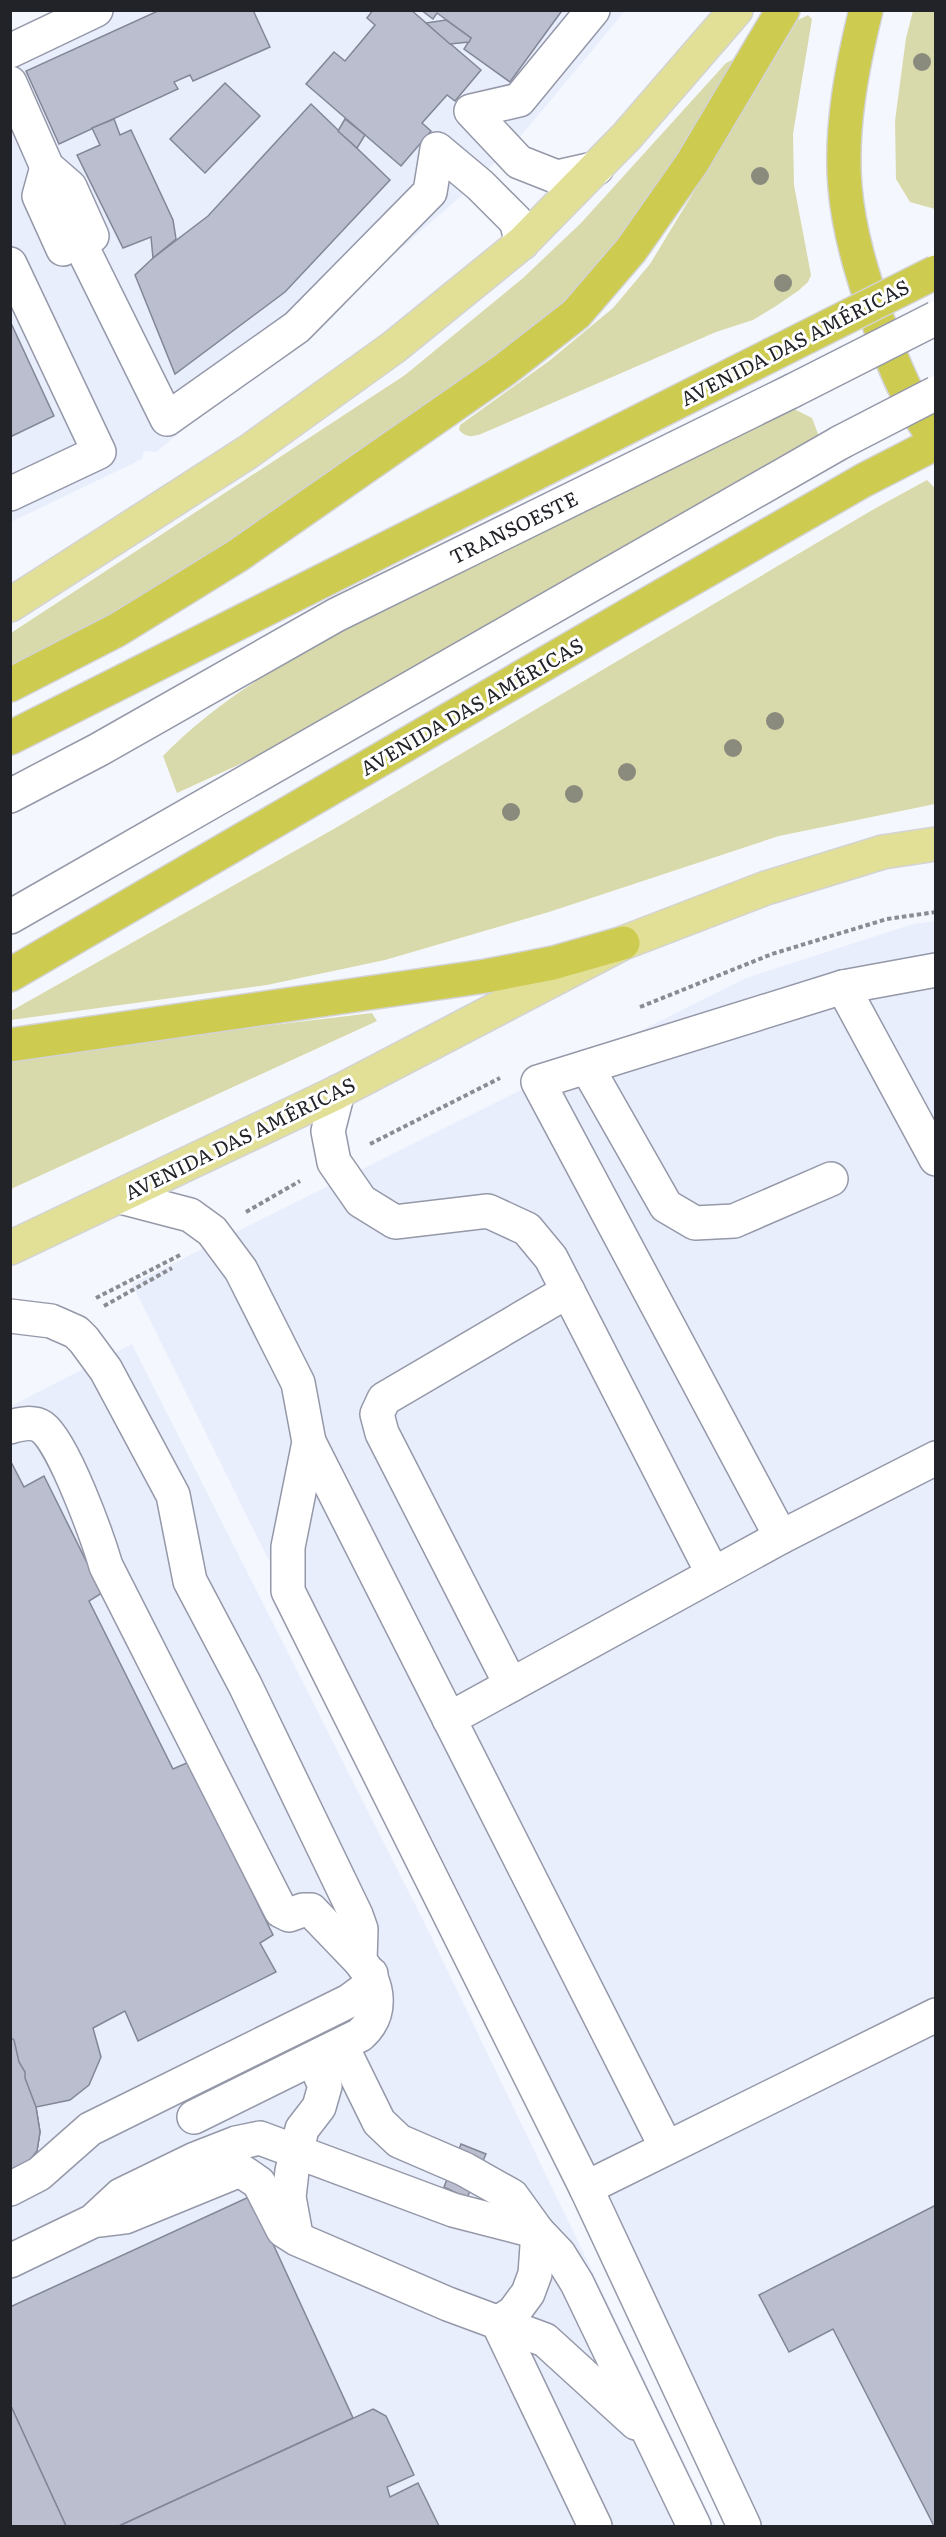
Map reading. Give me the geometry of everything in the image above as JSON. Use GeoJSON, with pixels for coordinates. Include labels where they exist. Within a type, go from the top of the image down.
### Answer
{"type":"FeatureCollection","features":[{"type":"Feature","properties":{"kind":"highway"},"geometry":{"type":"LineString","coordinates":[[10,685],[117,630],[237,556],[504,370],[576,314],[631,250],[692,163],[783,10]]}},
{"type":"Feature","properties":{"kind":"highway"},"geometry":{"type":"LineString","coordinates":[[866,10],[854,56],[846,129],[845,187],[857,258],[891,358],[918,416],[936,441]]}},
{"type":"Feature","properties":{"kind":"highway","name":"AVENIDA DAS AMÉRICAS"},"geometry":{"type":"LineString","coordinates":[[10,738],[936,272]]}},
{"type":"Feature","properties":{"kind":"highway","name":"AVENIDA DAS AMÉRICAS"},"geometry":{"type":"LineString","coordinates":[[10,975],[864,480],[936,441]]}},
{"type":"Feature","properties":{"kind":"highway"},"geometry":{"type":"LineString","coordinates":[[10,1046],[486,976],[553,963],[623,943]]}},
{"type":"Feature","properties":{"kind":"main road"},"geometry":{"type":"LineString","coordinates":[[10,605],[248,452],[394,347],[522,243],[597,168],[736,10]]}},
{"type":"Feature","properties":{"kind":"main road","name":"AVENIDA DAS AMÉRICAS"},"geometry":{"type":"LineString","coordinates":[[10,1248],[122,1197],[338,1092],[623,943],[766,888],[883,852],[936,844]]}},
{"type":"Feature","properties":{"kind":"lane"},"geometry":{"type":"LineString","coordinates":[[10,51],[96,10]]}},
{"type":"Feature","properties":{"kind":"lane"},"geometry":{"type":"LineString","coordinates":[[67,217],[167,419],[297,327],[430,192],[437,149],[471,111],[519,100],[593,10]]}},
{"type":"Feature","properties":{"kind":"lane"},"geometry":{"type":"LineString","coordinates":[[10,83],[47,167],[70,187],[118,292],[115,315]]}},
{"type":"Feature","properties":{"kind":"lane"},"geometry":{"type":"LineString","coordinates":[[471,111],[519,162],[557,177],[597,168]]}},
{"type":"Feature","properties":{"kind":"lane"},"geometry":{"type":"LineString","coordinates":[[437,149],[480,185],[516,221],[522,243]]}},
{"type":"Feature","properties":{"kind":"lane"},"geometry":{"type":"LineString","coordinates":[[47,167],[39,196],[80,286]]}},
{"type":"Feature","properties":{"kind":"lane"},"geometry":{"type":"LineString","coordinates":[[10,264],[99,452],[10,494]]}},
{"type":"Feature","properties":{"kind":"lane","name":"TRANSOESTE"},"geometry":{"type":"LineString","coordinates":[[10,796],[98,750],[336,615],[936,318]]}},
{"type":"Feature","properties":{"kind":"lane"},"geometry":{"type":"LineString","coordinates":[[10,916],[841,442],[936,393]]}},
{"type":"Feature","properties":{"kind":"lane","name":"TRANSOESTE"},"geometry":{"type":"LineString","coordinates":[[10,815],[83,773],[98,750]]}},
{"type":"Feature","properties":{"kind":"lane"},"geometry":{"type":"LineString","coordinates":[[10,895],[120,835],[135,831],[160,830]]}},
{"type":"Feature","properties":{"kind":"lane"},"geometry":{"type":"LineString","coordinates":[[782,1537],[538,1082],[843,987],[936,970]]}},
{"type":"Feature","properties":{"kind":"lane"},"geometry":{"type":"LineString","coordinates":[[843,987],[936,1159]]}},
{"type":"Feature","properties":{"kind":"lane"},"geometry":{"type":"LineString","coordinates":[[587,1067],[666,1206],[695,1223],[734,1221],[831,1179]]}},
{"type":"Feature","properties":{"kind":"lane"},"geometry":{"type":"LineString","coordinates":[[338,1092],[328,1131],[334,1161],[361,1201],[395,1222],[488,1211],[527,1229],[551,1258],[713,1574]]}},
{"type":"Feature","properties":{"kind":"lane"},"geometry":{"type":"LineString","coordinates":[[122,1197],[190,1215],[212,1231],[241,1270],[298,1383],[309,1442],[666,2147]]}},
{"type":"Feature","properties":{"kind":"lane"},"geometry":{"type":"LineString","coordinates":[[511,1685],[382,1432],[377,1414],[384,1399],[568,1291]]}},
{"type":"Feature","properties":{"kind":"lane"},"geometry":{"type":"LineString","coordinates":[[10,1316],[51,1321],[76,1332],[106,1370],[172,1495],[190,1581],[245,1685],[276,1754],[356,1915],[361,1929],[368,1987],[349,2001],[90,2129],[39,2174],[10,2188]]}},
{"type":"Feature","properties":{"kind":"lane"},"geometry":{"type":"LineString","coordinates":[[10,1427],[25,1423],[41,1426],[53,1440],[92,1520],[106,1566],[281,1911],[289,1915],[311,1910],[365,1967],[376,2010],[370,2026],[360,2035],[194,2117]]}},
{"type":"Feature","properties":{"kind":"lane"},"geometry":{"type":"LineString","coordinates":[[309,1442],[288,1547],[288,1591],[586,2188],[744,2526]]}},
{"type":"Feature","properties":{"kind":"lane"},"geometry":{"type":"LineString","coordinates":[[449,1719],[782,1537],[936,1458]]}},
{"type":"Feature","properties":{"kind":"lane"},"geometry":{"type":"LineString","coordinates":[[586,2188],[936,2015]]}},
{"type":"Feature","properties":{"kind":"lane"},"geometry":{"type":"LineString","coordinates":[[297,2240],[289,2197],[292,2171],[302,2129],[319,2107],[325,2086],[334,2068],[379,2122],[399,2141],[464,2169],[512,2196],[538,2232],[559,2254],[577,2283],[694,2526]]}},
{"type":"Feature","properties":{"kind":"lane"},"geometry":{"type":"LineString","coordinates":[[10,2261],[93,2221],[121,2195],[195,2159],[236,2143],[260,2138],[453,2210],[538,2232]]}},
{"type":"Feature","properties":{"kind":"lane"},"geometry":{"type":"LineString","coordinates":[[93,2221],[125,2217],[240,2170],[259,2183],[283,2230],[297,2240],[498,2323],[545,2340],[651,2436]]}},
{"type":"Feature","properties":{"kind":"lane"},"geometry":{"type":"LineString","coordinates":[[498,2323],[514,2312],[528,2293],[535,2274],[538,2232]]}},
{"type":"Feature","properties":{"kind":"lane"},"geometry":{"type":"LineString","coordinates":[[498,2323],[595,2526]]}},
{"type":"Feature","properties":{"kind":"path"},"geometry":{"type":"LineString","coordinates":[[89,1301],[162,1264]]}},
{"type":"Feature","properties":{"kind":"path"},"geometry":{"type":"LineString","coordinates":[[96,1311],[172,1268]]}},
{"type":"Feature","properties":{"kind":"shaded area"},"geometry":{"type":"Polygon","coordinates":[[[53,10],[625,11],[520,137],[468,190],[335,306],[156,452],[144,451],[142,459],[11,522],[11,30],[53,10]]]}},
{"type":"Feature","properties":{"kind":"shaded area"},"geometry":{"type":"Polygon","coordinates":[[[935,921],[935,2526],[747,2526],[132,1284],[746,978],[913,924],[935,921]]]}},
{"type":"Feature","properties":{"kind":"shaded area"},"geometry":{"type":"Polygon","coordinates":[[[132,1344],[429,1932],[715,2526],[11,2526],[11,1406],[132,1344]]]}},
{"type":"Feature","properties":{"kind":"green space"},"geometry":{"type":"Polygon","coordinates":[[[913,11],[935,11],[935,209],[910,202],[896,179],[895,121],[906,38],[913,11]]]}},
{"type":"Feature","properties":{"kind":"green space"},"geometry":{"type":"Polygon","coordinates":[[[808,15],[812,19],[793,134],[794,185],[811,275],[808,282],[753,320],[716,332],[481,434],[469,436],[462,433],[459,430],[460,425],[549,361],[613,308],[650,264],[798,20],[808,15]]]}},
{"type":"Feature","properties":{"kind":"green space"},"geometry":{"type":"Polygon","coordinates":[[[734,59],[738,63],[624,237],[578,295],[435,402],[194,568],[11,670],[11,633],[405,375],[523,278],[581,223],[726,63],[734,59]]]}},
{"type":"Feature","properties":{"kind":"green space"},"geometry":{"type":"Polygon","coordinates":[[[790,407],[812,418],[820,439],[271,750],[177,793],[163,756],[228,700],[265,675],[344,630],[790,407]]]}},
{"type":"Feature","properties":{"kind":"green space"},"geometry":{"type":"Polygon","coordinates":[[[927,480],[936,489],[935,804],[779,836],[549,912],[385,960],[267,985],[11,1020],[11,1011],[339,826],[874,509],[927,480]]]}},
{"type":"Feature","properties":{"kind":"green space"},"geometry":{"type":"Polygon","coordinates":[[[372,1013],[377,1021],[11,1189],[10,1057],[372,1013]]]}},
{"type":"Feature","properties":{"kind":"building"},"geometry":{"type":"Polygon","coordinates":[[[160,10],[253,10],[270,47],[193,81],[190,75],[174,82],[178,89],[59,144],[26,71],[160,10]]]}},
{"type":"Feature","properties":{"kind":"building"},"geometry":{"type":"Polygon","coordinates":[[[373,10],[411,10],[481,70],[455,101],[447,95],[422,123],[431,131],[401,166],[306,84],[334,52],[345,61],[375,25],[367,18],[373,10]]]}},
{"type":"Feature","properties":{"kind":"building"},"geometry":{"type":"Polygon","coordinates":[[[421,10],[559,10],[561,12],[510,82],[464,49],[471,38],[437,13],[433,19],[421,10]]]}},
{"type":"Feature","properties":{"kind":"building"},"geometry":{"type":"Polygon","coordinates":[[[446,20],[471,38],[469,42],[450,44],[426,23],[446,20]]]}},
{"type":"Feature","properties":{"kind":"building"},"geometry":{"type":"Polygon","coordinates":[[[225,83],[260,116],[205,173],[170,139],[225,83]]]}},
{"type":"Feature","properties":{"kind":"building"},"geometry":{"type":"Polygon","coordinates":[[[311,104],[390,180],[285,292],[175,374],[135,275],[153,258],[208,216],[311,104]]]}},
{"type":"Feature","properties":{"kind":"building"},"geometry":{"type":"Polygon","coordinates":[[[114,119],[120,135],[131,130],[173,220],[176,239],[153,258],[151,237],[123,248],[77,155],[100,145],[92,128],[114,119]]]}},
{"type":"Feature","properties":{"kind":"building"},"geometry":{"type":"Polygon","coordinates":[[[345,119],[365,135],[357,148],[338,131],[345,119]]]}},
{"type":"Feature","properties":{"kind":"building"},"geometry":{"type":"Polygon","coordinates":[[[10,321],[54,416],[10,437],[10,321]]]}},
{"type":"Feature","properties":{"kind":"building"},"geometry":{"type":"Polygon","coordinates":[[[10,1460],[24,1487],[44,1476],[102,1593],[89,1601],[173,1769],[189,1762],[273,1935],[260,1943],[276,1972],[138,2041],[125,2011],[93,2028],[101,2057],[89,2085],[70,2100],[36,2107],[40,2132],[37,2151],[22,2170],[10,2178],[10,1460]]]}},
{"type":"Feature","properties":{"kind":"building"},"geometry":{"type":"Polygon","coordinates":[[[10,2037],[14,2040],[19,2062],[25,2072],[36,2107],[40,2132],[37,2151],[22,2170],[10,2178],[10,2037]]]}},
{"type":"Feature","properties":{"kind":"building"},"geometry":{"type":"Polygon","coordinates":[[[461,2144],[486,2154],[467,2198],[444,2187],[461,2144]]]}},
{"type":"Feature","properties":{"kind":"building"},"geometry":{"type":"Polygon","coordinates":[[[251,2196],[353,2418],[119,2526],[66,2526],[10,2404],[10,2307],[251,2196]]]}},
{"type":"Feature","properties":{"kind":"building"},"geometry":{"type":"Polygon","coordinates":[[[936,2205],[936,2526],[934,2526],[833,2329],[789,2352],[759,2295],[936,2205]]]}},
{"type":"Feature","properties":{"kind":"building"},"geometry":{"type":"Polygon","coordinates":[[[10,2404],[60,2513],[66,2526],[10,2526],[10,2404]]]}},
{"type":"Feature","properties":{"kind":"building"},"geometry":{"type":"Polygon","coordinates":[[[373,2409],[386,2416],[414,2475],[387,2487],[390,2497],[418,2483],[439,2526],[119,2526],[373,2409]]]}}]}
